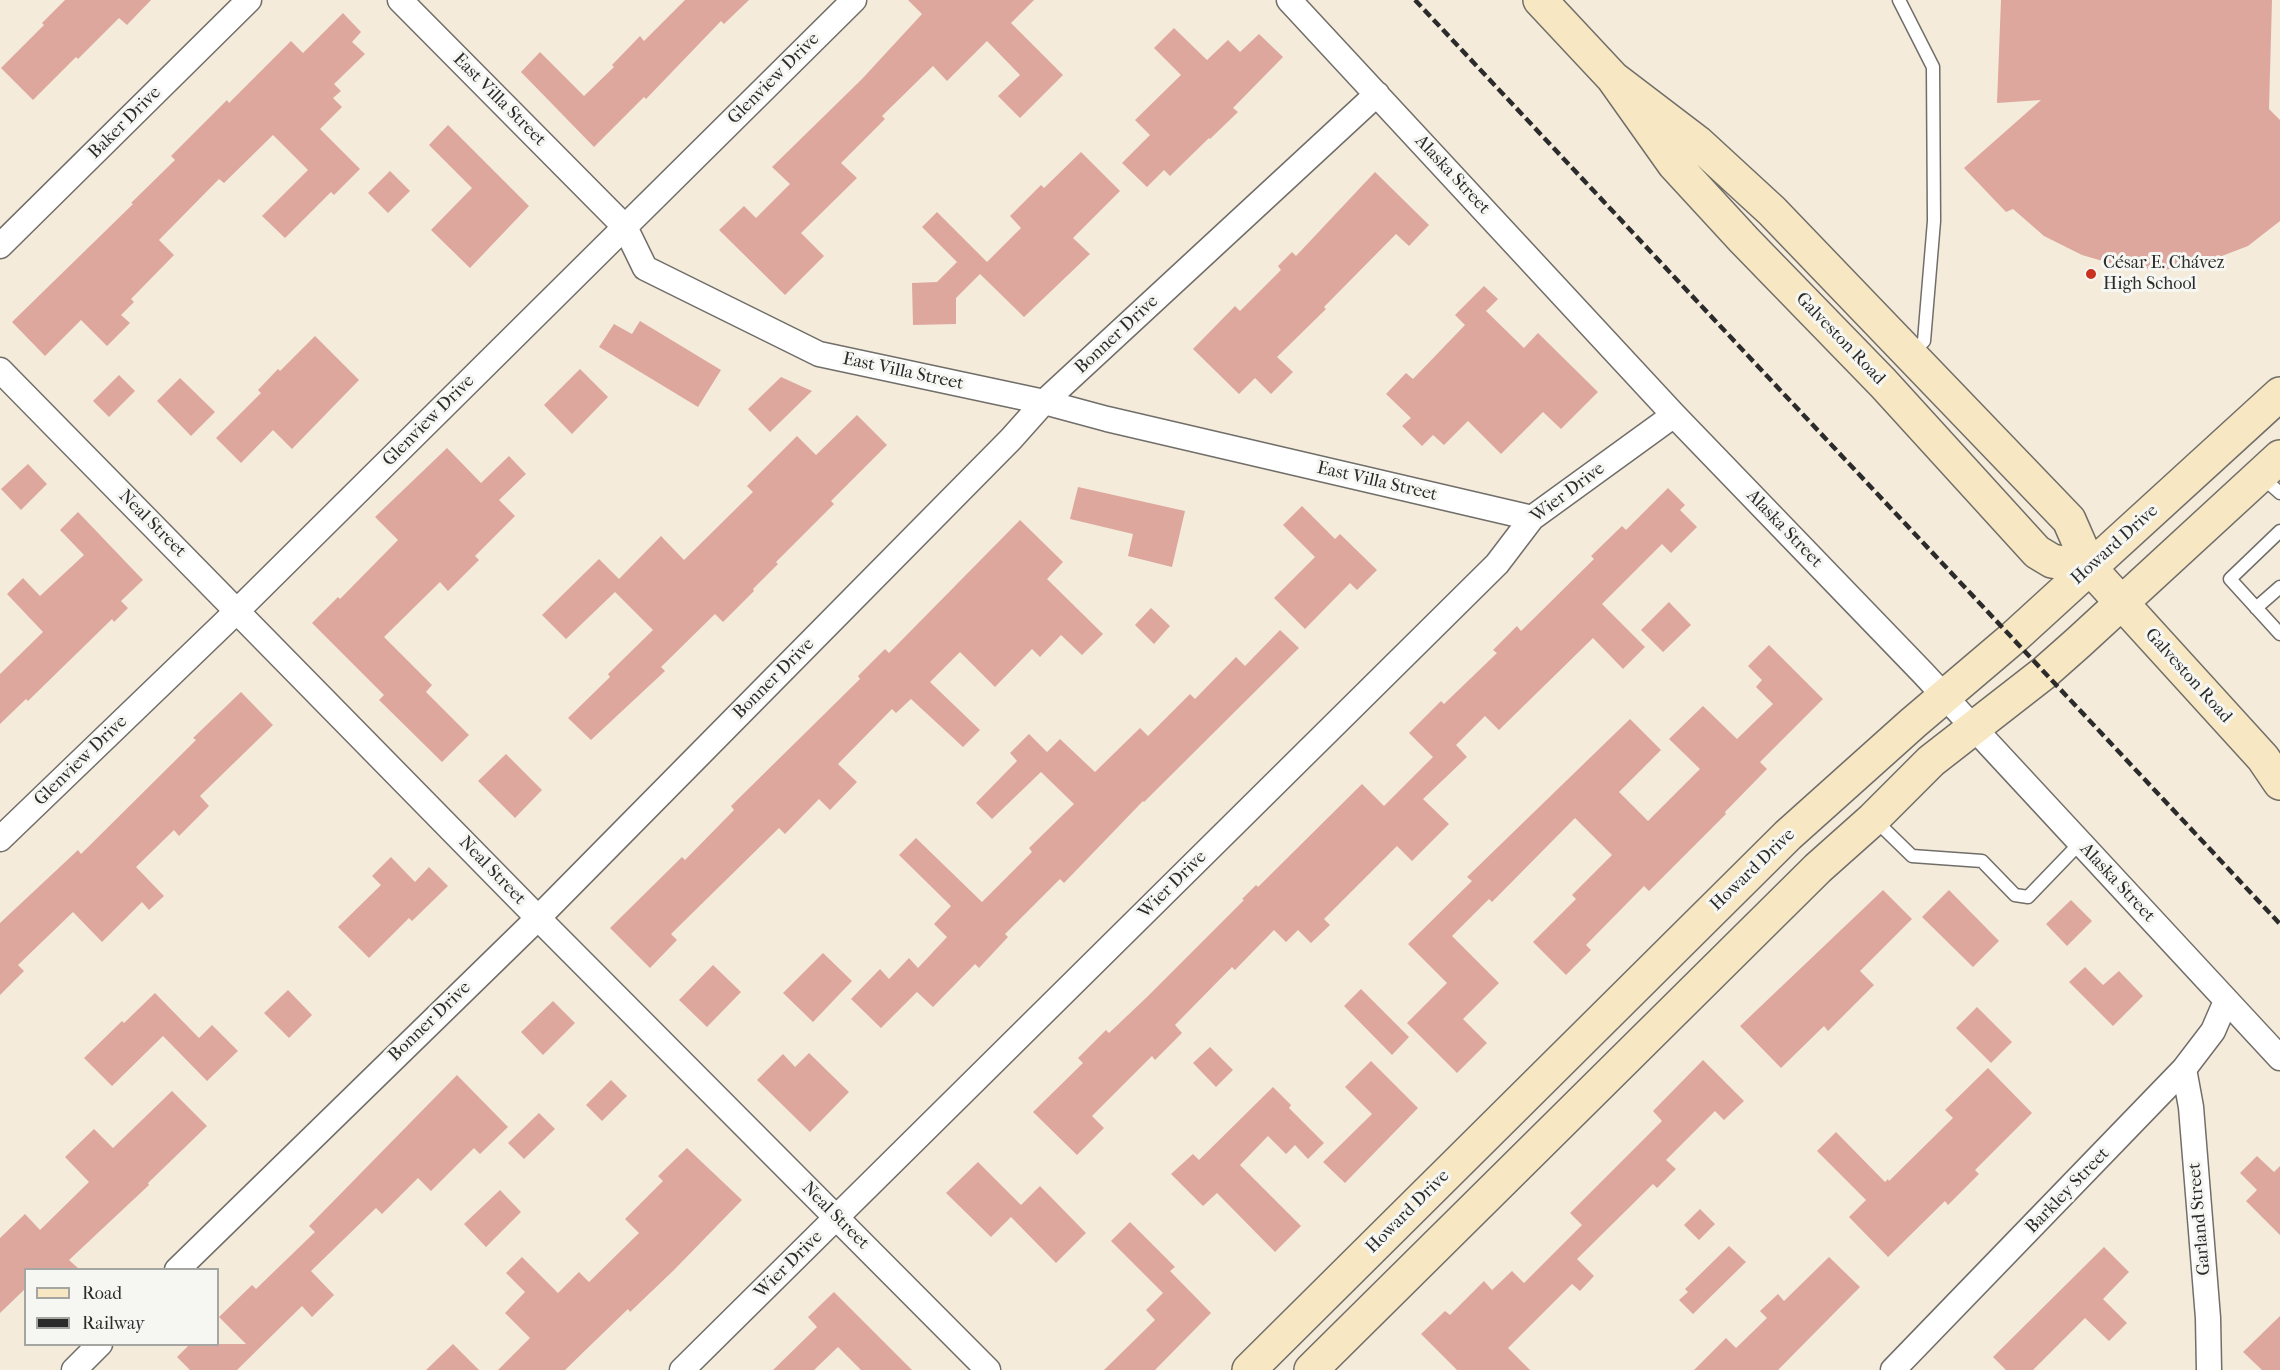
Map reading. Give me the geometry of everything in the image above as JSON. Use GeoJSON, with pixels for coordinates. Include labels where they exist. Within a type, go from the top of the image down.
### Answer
{"type":"FeatureCollection","features":[{"type":"Feature","properties":{"kind":"main road","name":"Galveston Road"},"geometry":{"type":"LineString","coordinates":[[1540,0],[1613,78],[1674,164],[1883,383],[2037,552],[2052,561],[2090,568]]}},
{"type":"Feature","properties":{"kind":"main road","name":"Galveston Road"},"geometry":{"type":"LineString","coordinates":[[1613,78],[1697,142],[1772,212],[1911,354],[2069,520],[2090,568],[2274,766]]}},
{"type":"Feature","properties":{"kind":"main road"},"geometry":{"type":"LineString","coordinates":[[1780,277],[1809,249]]}},
{"type":"Feature","properties":{"kind":"main road","name":"Howard Drive"},"geometry":{"type":"LineString","coordinates":[[1249,1370],[1788,835],[1944,696],[2013,638],[2280,394]]}},
{"type":"Feature","properties":{"kind":"main road"},"geometry":{"type":"LineString","coordinates":[[1311,1370],[1809,876],[1873,819],[1931,760],[2044,673],[2273,475]]}},
{"type":"Feature","properties":{"kind":"main road"},"geometry":{"type":"LineString","coordinates":[[1432,1188],[1463,1219]]}},
{"type":"Feature","properties":{"kind":"street","name":"Baker Drive"},"geometry":{"type":"LineString","coordinates":[[0,246],[249,0]]}},
{"type":"Feature","properties":{"kind":"street","name":"East Villa Street"},"geometry":{"type":"LineString","coordinates":[[400,0],[625,226],[645,268],[819,354],[1044,402],[1532,518]]}},
{"type":"Feature","properties":{"kind":"street","name":"Glenview Drive"},"geometry":{"type":"LineString","coordinates":[[0,839],[238,610],[854,0]]}},
{"type":"Feature","properties":{"kind":"street","name":"Alaska Street"},"geometry":{"type":"LineString","coordinates":[[1289,0],[1674,415],[1944,696],[2280,1058]]}},
{"type":"Feature","properties":{"kind":"street","name":"Bonner Drive"},"geometry":{"type":"LineString","coordinates":[[178,1268],[538,918],[1011,439],[1044,402],[1377,94]]}},
{"type":"Feature","properties":{"kind":"street","name":"Neal Street"},"geometry":{"type":"LineString","coordinates":[[0,370],[538,918],[988,1370]]}},
{"type":"Feature","properties":{"kind":"street","name":"Wier Drive"},"geometry":{"type":"LineString","coordinates":[[682,1370],[1497,564],[1532,518],[1674,415]]}},
{"type":"Feature","properties":{"kind":"street","name":"Barkley Street"},"geometry":{"type":"LineString","coordinates":[[1893,1370],[2184,1069],[2213,1031],[2226,1001]]}},
{"type":"Feature","properties":{"kind":"street","name":"Garland Street"},"geometry":{"type":"LineString","coordinates":[[2184,1069],[2191,1107],[2205,1271],[2209,1370]]}},
{"type":"Feature","properties":{"kind":"street"},"geometry":{"type":"LineString","coordinates":[[74,1370],[98,1346]]}},
{"type":"Feature","properties":{"kind":"lane"},"geometry":{"type":"LineString","coordinates":[[1899,0],[1933,67],[1934,221],[1924,341],[1911,354]]}},
{"type":"Feature","properties":{"kind":"lane"},"geometry":{"type":"LineString","coordinates":[[2280,531],[2230,579],[2280,634]]}},
{"type":"Feature","properties":{"kind":"lane"},"geometry":{"type":"LineString","coordinates":[[2256,608],[2280,587]]}},
{"type":"Feature","properties":{"kind":"lane"},"geometry":{"type":"LineString","coordinates":[[1873,819],[1912,856],[1982,861],[2015,895],[2028,897],[2080,843]]}},
{"type":"Feature","properties":{"kind":"building"},"geometry":{"type":"Polygon","coordinates":[[[65,0],[151,0],[127,25],[119,18],[33,100],[1,68],[44,25],[42,23],[65,0]]]}},
{"type":"Feature","properties":{"kind":"building"},"geometry":{"type":"Polygon","coordinates":[[[685,0],[749,0],[724,24],[721,21],[646,99],[644,97],[594,147],[521,72],[540,52],[584,96],[614,67],[612,65],[640,36],[644,41],[685,0]]]}},
{"type":"Feature","properties":{"kind":"building"},"geometry":{"type":"Polygon","coordinates":[[[908,0],[1034,0],[1011,23],[1063,75],[1020,118],[998,96],[1020,75],[987,41],[947,81],[933,66],[882,116],[885,119],[841,163],[857,178],[801,233],[824,256],[785,295],[719,230],[744,206],[756,218],[790,184],[772,167],[862,79],[922,14],[908,0]]]}},
{"type":"Feature","properties":{"kind":"building"},"geometry":{"type":"Polygon","coordinates":[[[2001,0],[2272,0],[2269,109],[2280,120],[2280,221],[2248,246],[2206,262],[2164,270],[2120,266],[2082,255],[2044,236],[2013,209],[2006,212],[1964,168],[2041,100],[1997,103],[2001,0]]]}},
{"type":"Feature","properties":{"kind":"building"},"geometry":{"type":"Polygon","coordinates":[[[343,13],[361,32],[352,42],[365,54],[334,84],[341,91],[333,98],[342,107],[320,129],[360,169],[334,195],[331,192],[285,238],[262,216],[308,170],[273,135],[224,183],[219,179],[159,240],[174,255],[131,299],[134,302],[121,315],[130,323],[107,346],[81,320],[45,356],[12,322],[133,204],[131,203],[175,160],[171,156],[227,100],[229,103],[291,41],[303,53],[343,13]]]}},
{"type":"Feature","properties":{"kind":"building"},"geometry":{"type":"Polygon","coordinates":[[[1174,28],[1207,60],[1228,40],[1240,52],[1259,34],[1283,57],[1233,108],[1238,112],[1210,139],[1170,176],[1164,170],[1147,187],[1122,163],[1150,135],[1135,120],[1181,75],[1154,48],[1174,28]]]}},
{"type":"Feature","properties":{"kind":"building"},"geometry":{"type":"Polygon","coordinates":[[[448,125],[529,206],[470,268],[431,230],[472,188],[429,145],[448,125]]]}},
{"type":"Feature","properties":{"kind":"building"},"geometry":{"type":"Polygon","coordinates":[[[1081,152],[1120,191],[1073,238],[1090,254],[1024,317],[980,274],[956,298],[956,324],[913,325],[912,283],[937,282],[957,262],[922,227],[937,212],[987,262],[1021,228],[1010,216],[1041,185],[1044,188],[1081,152]]]}},
{"type":"Feature","properties":{"kind":"building"},"geometry":{"type":"Polygon","coordinates":[[[390,171],[410,191],[388,213],[368,193],[390,171]]]}},
{"type":"Feature","properties":{"kind":"building"},"geometry":{"type":"Polygon","coordinates":[[[1375,172],[1429,225],[1409,246],[1396,234],[1324,307],[1326,309],[1277,357],[1293,372],[1271,394],[1255,378],[1239,394],[1193,349],[1235,306],[1240,311],[1281,270],[1278,266],[1292,252],[1296,256],[1375,172]]]}},
{"type":"Feature","properties":{"kind":"building"},"geometry":{"type":"Polygon","coordinates":[[[1484,286],[1498,299],[1486,311],[1524,348],[1538,333],[1598,392],[1561,429],[1543,412],[1501,454],[1468,421],[1444,445],[1433,435],[1422,446],[1402,426],[1411,418],[1386,394],[1406,373],[1413,379],[1465,325],[1455,315],[1484,286]]]}},
{"type":"Feature","properties":{"kind":"building"},"geometry":{"type":"Polygon","coordinates":[[[640,321],[721,370],[698,407],[599,347],[614,324],[632,334],[640,321]]]}},
{"type":"Feature","properties":{"kind":"building"},"geometry":{"type":"Polygon","coordinates":[[[315,336],[359,380],[292,449],[273,430],[241,463],[216,438],[261,393],[258,390],[278,369],[280,371],[315,336]]]}},
{"type":"Feature","properties":{"kind":"building"},"geometry":{"type":"Polygon","coordinates":[[[580,369],[608,397],[572,434],[544,405],[580,369]]]}},
{"type":"Feature","properties":{"kind":"building"},"geometry":{"type":"Polygon","coordinates":[[[119,375],[135,391],[109,417],[93,401],[119,375]]]}},
{"type":"Feature","properties":{"kind":"building"},"geometry":{"type":"Polygon","coordinates":[[[781,377],[812,391],[770,432],[748,409],[781,377]]]}},
{"type":"Feature","properties":{"kind":"building"},"geometry":{"type":"Polygon","coordinates":[[[180,378],[215,412],[191,436],[157,401],[180,378]]]}},
{"type":"Feature","properties":{"kind":"building"},"geometry":{"type":"Polygon","coordinates":[[[857,415],[887,445],[831,501],[834,504],[776,562],[778,564],[723,622],[715,614],[661,667],[665,671],[591,740],[568,718],[653,630],[615,592],[566,639],[542,615],[599,559],[619,579],[661,536],[684,560],[753,492],[747,486],[797,436],[816,455],[857,415]]]}},
{"type":"Feature","properties":{"kind":"building"},"geometry":{"type":"Polygon","coordinates":[[[447,448],[481,483],[509,456],[526,474],[499,500],[515,516],[475,556],[479,560],[448,591],[440,582],[384,637],[432,685],[426,692],[469,735],[442,762],[379,700],[384,695],[312,623],[338,597],[340,599],[398,540],[375,517],[447,448]]]}},
{"type":"Feature","properties":{"kind":"building"},"geometry":{"type":"Polygon","coordinates":[[[28,464],[47,484],[21,510],[1,489],[28,464]]]}},
{"type":"Feature","properties":{"kind":"building"},"geometry":{"type":"Polygon","coordinates":[[[1078,487],[1185,511],[1172,567],[1128,556],[1133,534],[1070,519],[1078,487]]]}},
{"type":"Feature","properties":{"kind":"building"},"geometry":{"type":"Polygon","coordinates":[[[1668,488],[1685,505],[1680,510],[1697,527],[1671,553],[1662,544],[1602,604],[1645,647],[1623,669],[1593,638],[1499,730],[1485,716],[1456,745],[1467,757],[1423,799],[1449,824],[1412,861],[1397,846],[1324,919],[1330,925],[1311,943],[1298,930],[1286,942],[1274,930],[1235,970],[1232,967],[1175,1025],[1182,1033],[1155,1060],[1152,1056],[1092,1116],[1104,1128],[1077,1155],[1033,1112],[1083,1063],[1078,1058],[1106,1030],[1109,1033],[1147,997],[1244,900],[1242,899],[1256,885],[1258,887],[1362,784],[1384,806],[1433,757],[1409,733],[1441,701],[1444,704],[1497,653],[1493,650],[1517,626],[1521,631],[1594,559],[1591,556],[1622,526],[1626,530],[1668,488]]]}},
{"type":"Feature","properties":{"kind":"building"},"geometry":{"type":"Polygon","coordinates":[[[1302,506],[1335,539],[1340,534],[1377,570],[1357,590],[1350,583],[1305,629],[1274,598],[1315,557],[1283,525],[1302,506]]]}},
{"type":"Feature","properties":{"kind":"building"},"geometry":{"type":"Polygon","coordinates":[[[78,512],[143,580],[121,601],[128,608],[114,622],[112,619],[28,701],[26,699],[0,724],[0,674],[43,632],[7,594],[23,578],[40,596],[84,555],[60,530],[78,512]]]}},
{"type":"Feature","properties":{"kind":"building"},"geometry":{"type":"Polygon","coordinates":[[[1020,520],[1063,562],[1047,579],[1103,634],[1082,655],[1061,635],[1040,657],[1032,649],[995,687],[960,652],[930,682],[980,730],[963,747],[911,699],[896,713],[892,709],[838,764],[857,782],[830,810],[819,799],[785,834],[779,828],[671,934],[677,940],[650,968],[610,928],[682,857],[685,860],[734,810],[731,806],[860,679],[858,676],[885,649],[889,653],[1020,520]]]}},
{"type":"Feature","properties":{"kind":"building"},"geometry":{"type":"Polygon","coordinates":[[[1669,602],[1691,625],[1663,652],[1641,630],[1669,602]]]}},
{"type":"Feature","properties":{"kind":"building"},"geometry":{"type":"Polygon","coordinates":[[[1151,608],[1170,626],[1154,644],[1135,625],[1151,608]]]}},
{"type":"Feature","properties":{"kind":"building"},"geometry":{"type":"Polygon","coordinates":[[[1280,630],[1299,648],[1143,801],[1064,883],[1060,879],[1005,934],[1008,937],[979,968],[975,964],[933,1007],[917,992],[881,1028],[851,999],[880,969],[889,979],[909,958],[918,968],[947,937],[934,924],[951,906],[899,855],[916,838],[982,902],[1032,852],[1029,848],[1074,804],[1041,772],[992,819],[976,803],[1017,761],[1010,753],[1029,734],[1047,752],[1060,739],[1095,772],[1140,728],[1148,736],[1190,694],[1195,699],[1236,657],[1245,666],[1280,630]]]}},
{"type":"Feature","properties":{"kind":"building"},"geometry":{"type":"Polygon","coordinates":[[[1769,645],[1823,699],[1760,762],[1767,769],[1725,812],[1726,814],[1649,891],[1644,886],[1586,945],[1591,950],[1566,975],[1533,942],[1576,899],[1572,895],[1612,855],[1575,818],[1492,902],[1489,899],[1452,936],[1499,983],[1463,1019],[1487,1043],[1457,1073],[1407,1023],[1447,983],[1408,944],[1472,881],[1467,877],[1630,719],[1661,750],[1619,792],[1648,821],[1700,769],[1669,739],[1703,706],[1737,739],[1773,704],[1756,687],[1762,680],[1748,666],[1769,645]]]}},
{"type":"Feature","properties":{"kind":"building"},"geometry":{"type":"Polygon","coordinates":[[[241,692],[273,725],[200,796],[209,806],[179,836],[174,830],[136,867],[164,896],[149,910],[142,902],[102,942],[73,912],[18,965],[24,971],[0,995],[0,923],[78,850],[81,854],[196,740],[193,738],[241,692]]]}},
{"type":"Feature","properties":{"kind":"building"},"geometry":{"type":"Polygon","coordinates":[[[506,754],[542,790],[515,818],[478,781],[506,754]]]}},
{"type":"Feature","properties":{"kind":"building"},"geometry":{"type":"Polygon","coordinates":[[[391,857],[415,882],[429,867],[448,886],[412,921],[409,918],[369,958],[338,927],[381,885],[372,876],[391,857]]]}},
{"type":"Feature","properties":{"kind":"building"},"geometry":{"type":"Polygon","coordinates":[[[1883,890],[1912,919],[1860,971],[1874,985],[1828,1031],[1824,1026],[1781,1068],[1740,1026],[1883,890]]]}},
{"type":"Feature","properties":{"kind":"building"},"geometry":{"type":"Polygon","coordinates":[[[1949,890],[1999,941],[1973,967],[1922,917],[1949,890]]]}},
{"type":"Feature","properties":{"kind":"building"},"geometry":{"type":"Polygon","coordinates":[[[2071,900],[2092,921],[2067,946],[2046,924],[2071,900]]]}},
{"type":"Feature","properties":{"kind":"building"},"geometry":{"type":"Polygon","coordinates":[[[823,953],[852,981],[813,1022],[783,993],[823,953]]]}},
{"type":"Feature","properties":{"kind":"building"},"geometry":{"type":"Polygon","coordinates":[[[713,965],[741,992],[707,1027],[679,1000],[713,965]]]}},
{"type":"Feature","properties":{"kind":"building"},"geometry":{"type":"Polygon","coordinates":[[[2085,967],[2103,985],[2119,971],[2143,996],[2113,1026],[2069,982],[2085,967]]]}},
{"type":"Feature","properties":{"kind":"building"},"geometry":{"type":"Polygon","coordinates":[[[1361,989],[1409,1037],[1392,1055],[1344,1006],[1361,989]]]}},
{"type":"Feature","properties":{"kind":"building"},"geometry":{"type":"Polygon","coordinates":[[[288,990],[312,1015],[289,1038],[264,1013],[288,990]]]}},
{"type":"Feature","properties":{"kind":"building"},"geometry":{"type":"Polygon","coordinates":[[[155,993],[199,1038],[212,1025],[238,1051],[207,1081],[163,1036],[112,1086],[84,1058],[155,993]]]}},
{"type":"Feature","properties":{"kind":"building"},"geometry":{"type":"Polygon","coordinates":[[[553,1001],[575,1023],[543,1055],[521,1032],[553,1001]]]}},
{"type":"Feature","properties":{"kind":"building"},"geometry":{"type":"Polygon","coordinates":[[[1977,1007],[2012,1042],[1991,1063],[1956,1028],[1977,1007]]]}},
{"type":"Feature","properties":{"kind":"building"},"geometry":{"type":"Polygon","coordinates":[[[1210,1047],[1233,1070],[1216,1087],[1193,1063],[1210,1047]]]}},
{"type":"Feature","properties":{"kind":"building"},"geometry":{"type":"Polygon","coordinates":[[[809,1053],[849,1092],[810,1132],[757,1080],[783,1054],[795,1067],[809,1053]]]}},
{"type":"Feature","properties":{"kind":"building"},"geometry":{"type":"Polygon","coordinates":[[[1703,1060],[1744,1101],[1724,1120],[1715,1111],[1666,1160],[1676,1169],[1657,1188],[1653,1184],[1577,1259],[1594,1276],[1580,1291],[1572,1284],[1508,1348],[1530,1370],[1457,1370],[1421,1334],[1445,1311],[1450,1315],[1484,1281],[1492,1290],[1512,1271],[1524,1283],[1582,1225],[1570,1213],[1662,1121],[1653,1111],[1703,1060]]]}},
{"type":"Feature","properties":{"kind":"building"},"geometry":{"type":"Polygon","coordinates":[[[1371,1061],[1418,1108],[1345,1183],[1323,1162],[1372,1114],[1345,1087],[1371,1061]]]}},
{"type":"Feature","properties":{"kind":"building"},"geometry":{"type":"Polygon","coordinates":[[[1988,1068],[2032,1113],[1975,1170],[1979,1174],[1948,1205],[1945,1201],[1888,1257],[1849,1217],[1866,1200],[1817,1151],[1836,1132],[1885,1182],[1888,1179],[1889,1181],[1953,1118],[1945,1110],[1988,1068]]]}},
{"type":"Feature","properties":{"kind":"building"},"geometry":{"type":"Polygon","coordinates":[[[457,1075],[508,1127],[480,1154],[474,1148],[431,1191],[418,1178],[382,1214],[376,1208],[311,1271],[334,1295],[312,1317],[302,1306],[237,1370],[190,1370],[177,1357],[188,1346],[246,1344],[219,1317],[252,1285],[256,1289],[315,1232],[309,1226],[457,1075]]]}},
{"type":"Feature","properties":{"kind":"building"},"geometry":{"type":"Polygon","coordinates":[[[611,1080],[627,1096],[602,1121],[586,1105],[611,1080]]]}},
{"type":"Feature","properties":{"kind":"building"},"geometry":{"type":"Polygon","coordinates":[[[1273,1087],[1291,1105],[1289,1108],[1324,1143],[1308,1159],[1295,1145],[1286,1154],[1268,1136],[1240,1165],[1301,1226],[1275,1252],[1217,1193],[1203,1206],[1171,1174],[1193,1154],[1199,1160],[1273,1087]]]}},
{"type":"Feature","properties":{"kind":"building"},"geometry":{"type":"Polygon","coordinates":[[[172,1091],[207,1126],[148,1183],[149,1185],[69,1260],[78,1268],[24,1268],[24,1290],[0,1313],[0,1238],[25,1214],[40,1230],[89,1182],[65,1157],[94,1129],[113,1148],[172,1091]]]}},
{"type":"Feature","properties":{"kind":"building"},"geometry":{"type":"Polygon","coordinates":[[[539,1113],[555,1129],[524,1159],[508,1143],[539,1113]]]}},
{"type":"Feature","properties":{"kind":"building"},"geometry":{"type":"Polygon","coordinates":[[[687,1148],[742,1200],[674,1270],[630,1312],[628,1309],[565,1370],[498,1370],[530,1338],[505,1313],[525,1292],[506,1273],[522,1257],[558,1293],[579,1272],[589,1282],[639,1233],[625,1219],[663,1181],[658,1176],[687,1148]]]}},
{"type":"Feature","properties":{"kind":"building"},"geometry":{"type":"Polygon","coordinates":[[[2257,1156],[2274,1172],[2280,1166],[2280,1235],[2246,1201],[2257,1190],[2240,1173],[2257,1156]]]}},
{"type":"Feature","properties":{"kind":"building"},"geometry":{"type":"Polygon","coordinates":[[[978,1162],[1021,1205],[1040,1186],[1086,1233],[1056,1263],[1011,1217],[991,1237],[946,1193],[978,1162]]]}},
{"type":"Feature","properties":{"kind":"building"},"geometry":{"type":"Polygon","coordinates":[[[500,1190],[521,1212],[486,1247],[464,1224],[500,1190]]]}},
{"type":"Feature","properties":{"kind":"building"},"geometry":{"type":"Polygon","coordinates":[[[1700,1209],[1715,1224],[1699,1240],[1684,1225],[1700,1209]]]}},
{"type":"Feature","properties":{"kind":"building"},"geometry":{"type":"Polygon","coordinates":[[[1130,1222],[1175,1267],[1170,1271],[1211,1313],[1155,1370],[1104,1370],[1155,1320],[1146,1310],[1163,1293],[1111,1241],[1130,1222]]]}},
{"type":"Feature","properties":{"kind":"building"},"geometry":{"type":"Polygon","coordinates":[[[1729,1246],[1746,1262],[1693,1314],[1679,1300],[1688,1292],[1685,1289],[1729,1246]]]}},
{"type":"Feature","properties":{"kind":"building"},"geometry":{"type":"Polygon","coordinates":[[[2104,1247],[2129,1272],[2103,1299],[2127,1323],[2109,1341],[2085,1318],[2033,1370],[2006,1370],[1993,1357],[2104,1247]]]}},
{"type":"Feature","properties":{"kind":"building"},"geometry":{"type":"Polygon","coordinates":[[[1829,1257],[1860,1287],[1778,1370],[1694,1370],[1726,1338],[1736,1348],[1767,1318],[1760,1311],[1778,1294],[1784,1301],[1829,1257]]]}},
{"type":"Feature","properties":{"kind":"building"},"geometry":{"type":"Polygon","coordinates":[[[834,1292],[912,1370],[861,1370],[838,1347],[814,1370],[773,1370],[817,1327],[808,1317],[834,1292]]]}},
{"type":"Feature","properties":{"kind":"building"},"geometry":{"type":"Polygon","coordinates":[[[2280,1316],[2280,1370],[2262,1370],[2243,1352],[2280,1316]]]}},
{"type":"Feature","properties":{"kind":"building"},"geometry":{"type":"Polygon","coordinates":[[[453,1344],[479,1370],[426,1370],[453,1344]]]}},
{"type":"Feature","properties":{"kind":"railway"},"geometry":{"type":"LineString","coordinates":[[1415,0],[2280,924]]}},
{"type":"Feature","properties":{"kind":"place","name":"César E. Chávez High School"},"geometry":{"type":"Point","coordinates":[2091,274]}}]}
